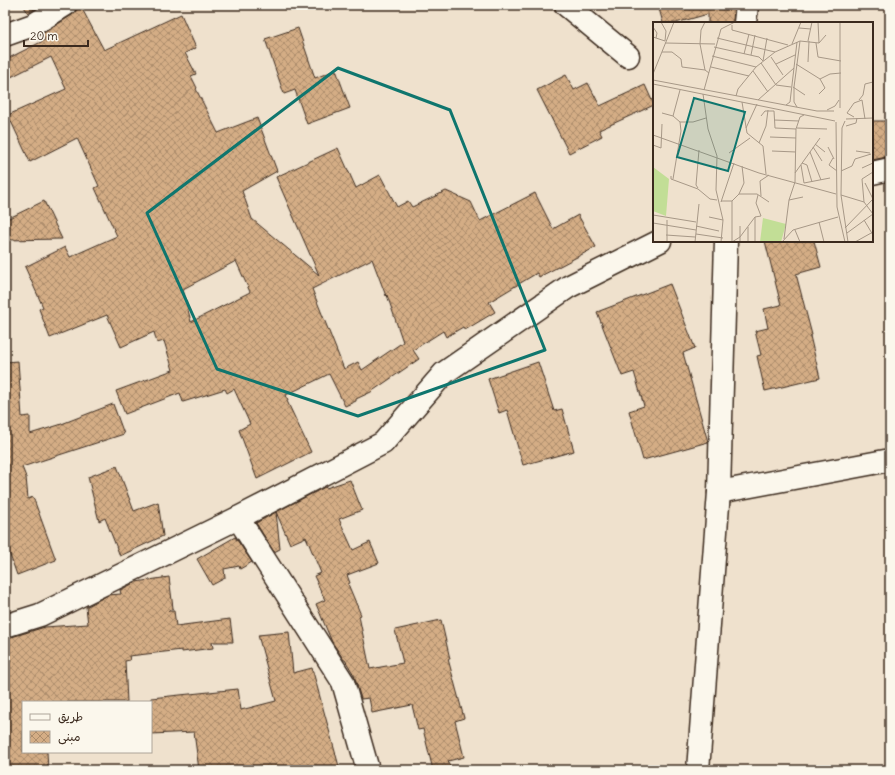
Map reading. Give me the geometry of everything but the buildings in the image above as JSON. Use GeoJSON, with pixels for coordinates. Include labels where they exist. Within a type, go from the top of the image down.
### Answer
{"type":"FeatureCollection","features":[{"type":"Feature","properties":{"kind":"street"},"geometry":{"type":"LineString","coordinates":[[5,35],[32,25],[65,5]]}},
{"type":"Feature","properties":{"kind":"street"},"geometry":{"type":"LineString","coordinates":[[566,5],[628,56]]}},
{"type":"Feature","properties":{"kind":"street"},"geometry":{"type":"LineString","coordinates":[[745,22],[747,5]]}},
{"type":"Feature","properties":{"kind":"street"},"geometry":{"type":"LineString","coordinates":[[873,173],[890,169]]}},
{"type":"Feature","properties":{"kind":"street"},"geometry":{"type":"LineString","coordinates":[[5,626],[40,616],[238,518],[383,443],[444,373],[568,287],[658,242]]}},
{"type":"Feature","properties":{"kind":"street"},"geometry":{"type":"LineString","coordinates":[[698,770],[719,492],[726,242]]}},
{"type":"Feature","properties":{"kind":"street"},"geometry":{"type":"LineString","coordinates":[[719,492],[890,460]]}},
{"type":"Feature","properties":{"kind":"street"},"geometry":{"type":"LineString","coordinates":[[238,518],[344,682],[368,770]]}},
{"type":"Feature","properties":{"kind":"highlighted area"},"geometry":{"type":"Polygon","coordinates":[[[338,68],[450,110],[545,350],[358,416],[217,369],[147,213],[338,68]]]}}]}
